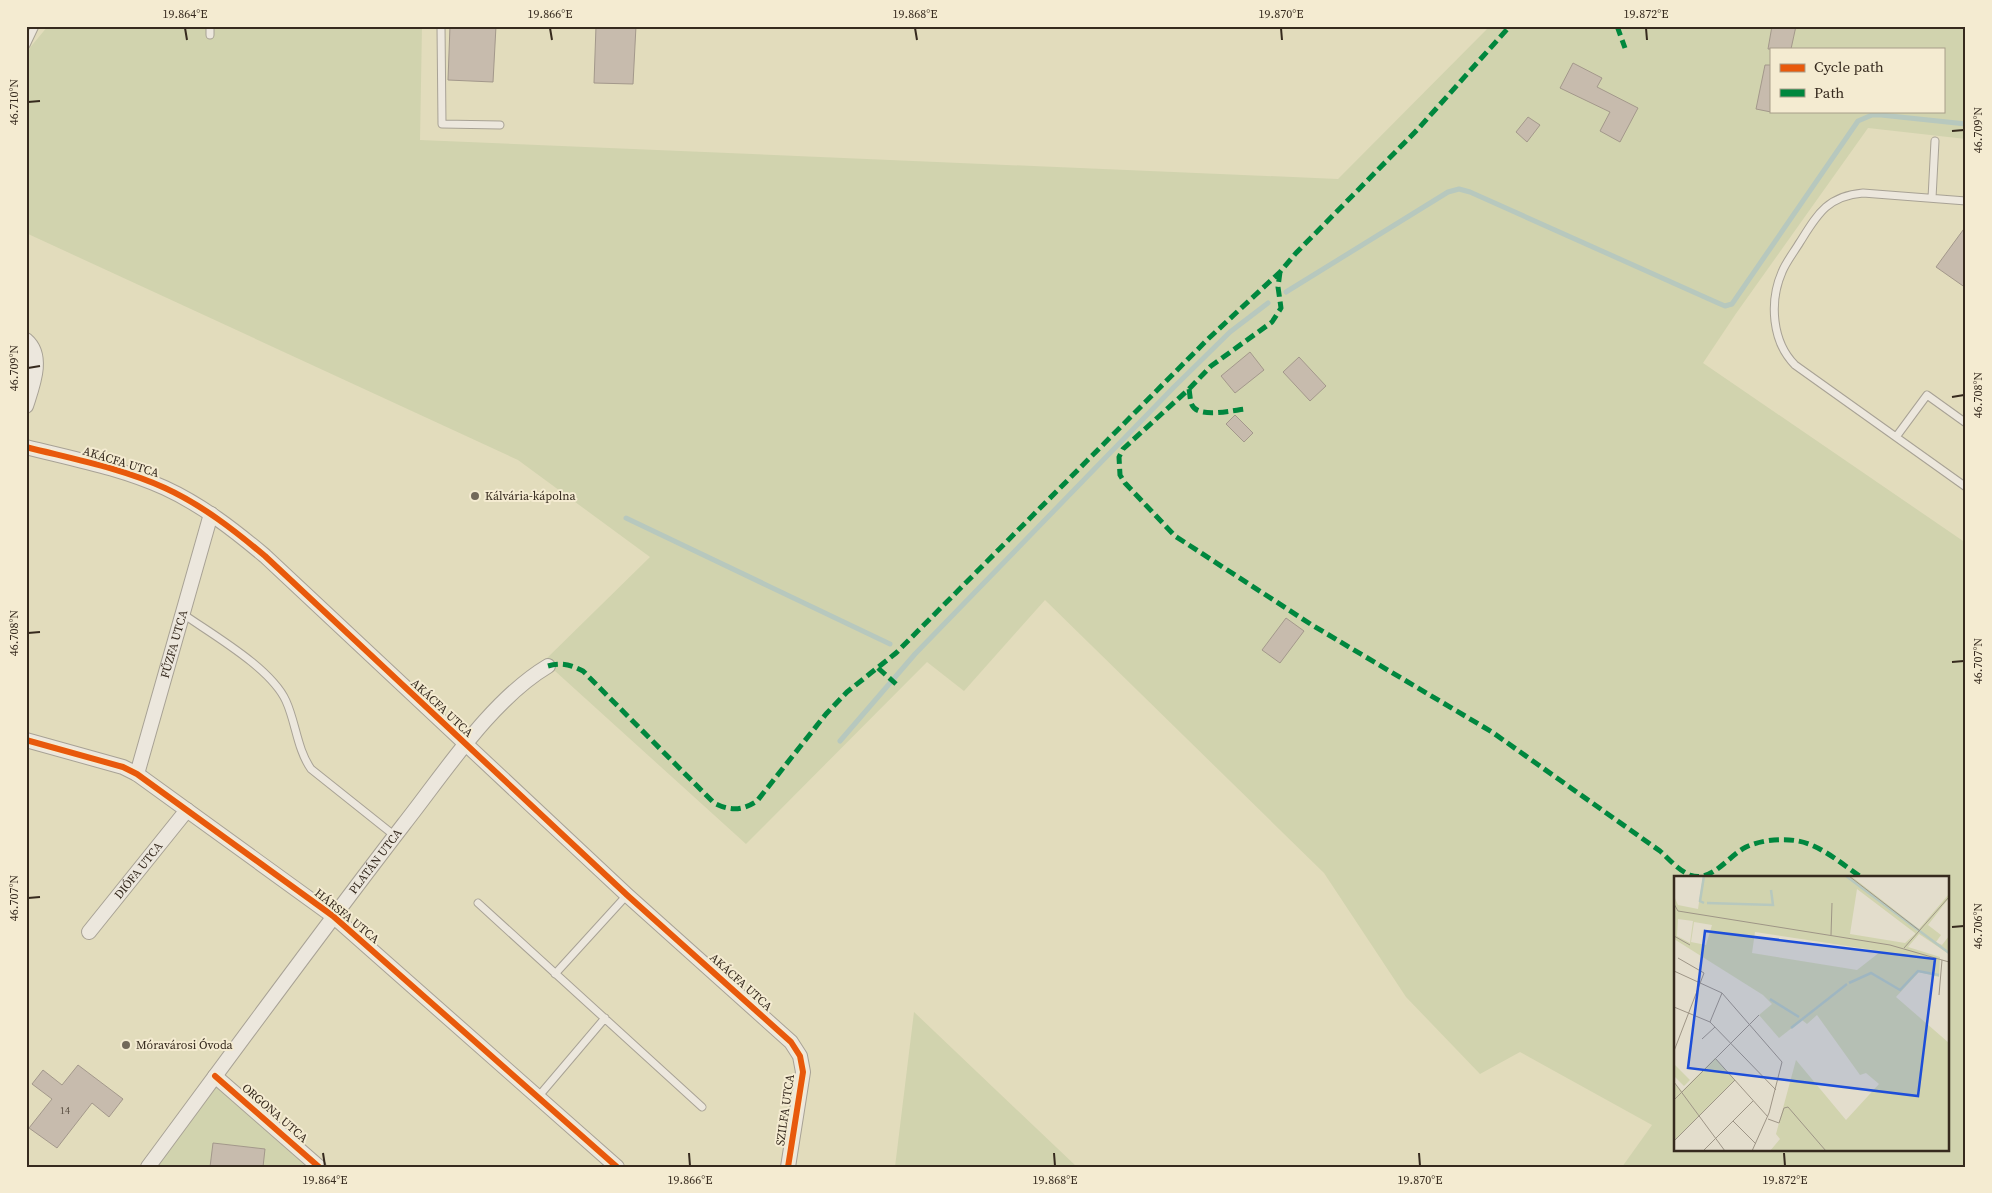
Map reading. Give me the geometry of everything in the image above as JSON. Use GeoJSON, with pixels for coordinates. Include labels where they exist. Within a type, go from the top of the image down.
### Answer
{"type":"FeatureCollection","features":[{"type":"Feature","properties":{"kind":"street"},"geometry":{"type":"LineString","coordinates":[[26,340],[35,352],[36,360],[26,406]]}},
{"type":"Feature","properties":{"kind":"street","name":"AKÁCFA UTCA"},"geometry":{"type":"LineString","coordinates":[[26,447],[112,468],[143,479],[187,499],[211,514],[266,556],[465,745],[627,895],[791,1042],[800,1056]]}},
{"type":"Feature","properties":{"kind":"street","name":"FŰZFA UTCA"},"geometry":{"type":"LineString","coordinates":[[137,774],[211,514]]}},
{"type":"Feature","properties":{"kind":"street","name":"PLATÁN UTCA"},"geometry":{"type":"LineString","coordinates":[[148,1167],[333,916],[465,745],[518,685],[548,666]]}},
{"type":"Feature","properties":{"kind":"street","name":"HÁRSFA UTCA"},"geometry":{"type":"LineString","coordinates":[[26,740],[123,767],[137,774],[187,810],[333,916],[617,1167]]}},
{"type":"Feature","properties":{"kind":"street","name":"DIÓFA UTCA"},"geometry":{"type":"LineString","coordinates":[[90,932],[187,810]]}},
{"type":"Feature","properties":{"kind":"street","name":"SZILFA UTCA"},"geometry":{"type":"LineString","coordinates":[[788,1167],[803,1072],[800,1056]]}},
{"type":"Feature","properties":{"kind":"street","name":"ORGONA UTCA"},"geometry":{"type":"LineString","coordinates":[[215,1076],[320,1167]]}},
{"type":"Feature","properties":{"kind":"lane"},"geometry":{"type":"LineString","coordinates":[[26,45],[35,26]]}},
{"type":"Feature","properties":{"kind":"lane"},"geometry":{"type":"LineString","coordinates":[[210,26],[210,34]]}},
{"type":"Feature","properties":{"kind":"lane"},"geometry":{"type":"LineString","coordinates":[[441,26],[442,124],[500,125]]}},
{"type":"Feature","properties":{"kind":"lane"},"geometry":{"type":"LineString","coordinates":[[1932,198],[1935,141]]}},
{"type":"Feature","properties":{"kind":"lane"},"geometry":{"type":"LineString","coordinates":[[1966,201],[1863,193],[1853,194],[1834,201],[1820,210],[1782,270],[1777,286],[1776,330],[1779,341],[1787,356],[1966,487]]}},
{"type":"Feature","properties":{"kind":"lane"},"geometry":{"type":"LineString","coordinates":[[1896,437],[1927,394],[1966,423]]}},
{"type":"Feature","properties":{"kind":"lane"},"geometry":{"type":"LineString","coordinates":[[183,614],[243,656],[274,683],[291,713],[304,760],[311,769],[395,836]]}},
{"type":"Feature","properties":{"kind":"lane"},"geometry":{"type":"LineString","coordinates":[[555,974],[627,895]]}},
{"type":"Feature","properties":{"kind":"lane"},"geometry":{"type":"LineString","coordinates":[[478,903],[702,1107]]}},
{"type":"Feature","properties":{"kind":"lane"},"geometry":{"type":"LineString","coordinates":[[538,1097],[605,1018]]}},
{"type":"Feature","properties":{"kind":"shaded area"},"geometry":{"type":"Polygon","coordinates":[[[26,26],[1966,26],[1966,1167],[26,1167],[26,26]]]}},
{"type":"Feature","properties":{"kind":"green space"},"geometry":{"type":"Polygon","coordinates":[[[48,26],[422,26],[420,140],[1338,179],[1490,26],[1966,26],[1966,139],[1868,128],[1703,363],[1966,543],[1966,1167],[1622,1167],[1652,1125],[1520,1052],[1480,1074],[1406,997],[1324,873],[1045,600],[964,691],[927,662],[746,844],[544,661],[650,557],[518,460],[26,233],[28,50],[48,26]]]}},
{"type":"Feature","properties":{"kind":"green space"},"geometry":{"type":"Polygon","coordinates":[[[914,1012],[1077,1167],[895,1167],[914,1012]]]}},
{"type":"Feature","properties":{"kind":"green space"},"geometry":{"type":"Polygon","coordinates":[[[215,1076],[319,1167],[148,1167],[215,1076]]]}},
{"type":"Feature","properties":{"kind":"building"},"geometry":{"type":"Polygon","coordinates":[[[450,26],[496,26],[493,82],[448,80],[450,26]]]}},
{"type":"Feature","properties":{"kind":"building"},"geometry":{"type":"Polygon","coordinates":[[[596,26],[636,26],[633,84],[594,83],[596,26]]]}},
{"type":"Feature","properties":{"kind":"building"},"geometry":{"type":"Polygon","coordinates":[[[1772,26],[1796,26],[1791,48],[1768,49],[1772,26]]]}},
{"type":"Feature","properties":{"kind":"building"},"geometry":{"type":"Polygon","coordinates":[[[1573,63],[1602,78],[1597,87],[1638,108],[1620,142],[1600,131],[1610,112],[1560,88],[1573,63]]]}},
{"type":"Feature","properties":{"kind":"building"},"geometry":{"type":"Polygon","coordinates":[[[1765,65],[1770,65],[1770,112],[1756,109],[1765,65]]]}},
{"type":"Feature","properties":{"kind":"building"},"geometry":{"type":"Polygon","coordinates":[[[1528,117],[1540,125],[1527,142],[1516,132],[1528,117]]]}},
{"type":"Feature","properties":{"kind":"building"},"geometry":{"type":"Polygon","coordinates":[[[1966,226],[1966,288],[1936,267],[1966,226]]]}},
{"type":"Feature","properties":{"kind":"building"},"geometry":{"type":"Polygon","coordinates":[[[1250,352],[1264,370],[1235,393],[1221,376],[1250,352]]]}},
{"type":"Feature","properties":{"kind":"building"},"geometry":{"type":"Polygon","coordinates":[[[1299,357],[1326,386],[1310,401],[1283,372],[1299,357]]]}},
{"type":"Feature","properties":{"kind":"building"},"geometry":{"type":"Polygon","coordinates":[[[1235,415],[1253,433],[1244,442],[1226,424],[1235,415]]]}},
{"type":"Feature","properties":{"kind":"building"},"geometry":{"type":"Polygon","coordinates":[[[1286,618],[1304,631],[1280,663],[1262,650],[1286,618]]]}},
{"type":"Feature","properties":{"kind":"building"},"geometry":{"type":"Polygon","coordinates":[[[78,1065],[123,1099],[109,1117],[92,1103],[57,1148],[29,1128],[52,1099],[32,1084],[43,1070],[62,1085],[78,1065]]]}},
{"type":"Feature","properties":{"kind":"building"},"geometry":{"type":"Polygon","coordinates":[[[213,1143],[265,1149],[263,1167],[210,1167],[213,1143]]]}},
{"type":"Feature","properties":{"kind":"waterway"},"geometry":{"type":"LineString","coordinates":[[1286,292],[1448,192],[1459,189],[1470,192],[1725,306],[1732,304],[1858,121],[1872,115],[1881,115],[1966,124]]}},
{"type":"Feature","properties":{"kind":"waterway"},"geometry":{"type":"LineString","coordinates":[[840,741],[915,654],[1174,387],[1230,332],[1268,303]]}},
{"type":"Feature","properties":{"kind":"waterway"},"geometry":{"type":"LineString","coordinates":[[626,518],[890,644]]}},
{"type":"Feature","properties":{"kind":"marked path"},"geometry":{"type":"LineString","coordinates":[[548,666],[566,665],[583,671],[714,803],[736,809],[746,807],[757,801],[826,714],[847,692],[896,653],[1208,339],[1280,272],[1296,253],[1418,129],[1510,26]]}},
{"type":"Feature","properties":{"kind":"marked path"},"geometry":{"type":"LineString","coordinates":[[1617,26],[1625,48]]}},
{"type":"Feature","properties":{"kind":"marked path"},"geometry":{"type":"LineString","coordinates":[[1280,272],[1278,287],[1281,308],[1272,322],[1211,366],[1189,389],[1123,449],[1119,457],[1120,475],[1125,483],[1175,536],[1312,625],[1492,732],[1660,851],[1686,873],[1698,876]]}},
{"type":"Feature","properties":{"kind":"marked path"},"geometry":{"type":"LineString","coordinates":[[1189,389],[1192,405],[1201,412],[1217,413],[1246,409]]}},
{"type":"Feature","properties":{"kind":"marked path"},"geometry":{"type":"LineString","coordinates":[[878,668],[896,684]]}},
{"type":"Feature","properties":{"kind":"marked path"},"geometry":{"type":"LineString","coordinates":[[1698,876],[1713,872],[1746,847],[1772,840],[1807,843],[1831,856],[1860,876]]}},
{"type":"Feature","properties":{"kind":"cycle path"},"geometry":{"type":"LineString","coordinates":[[26,447],[97,464],[165,488],[192,502],[242,537],[265,556],[627,895],[791,1042],[800,1056],[803,1072],[788,1167]]}},
{"type":"Feature","properties":{"kind":"cycle path"},"geometry":{"type":"LineString","coordinates":[[26,740],[123,767],[137,774],[333,916],[617,1167]]}},
{"type":"Feature","properties":{"kind":"cycle path"},"geometry":{"type":"LineString","coordinates":[[215,1076],[319,1167]]}},
{"type":"Feature","properties":{"kind":"place","name":"Kálvária-kápolna"},"geometry":{"type":"Point","coordinates":[475,496]}},
{"type":"Feature","properties":{"kind":"place","name":"Móravárosi Óvoda"},"geometry":{"type":"Point","coordinates":[126,1045]}}]}
